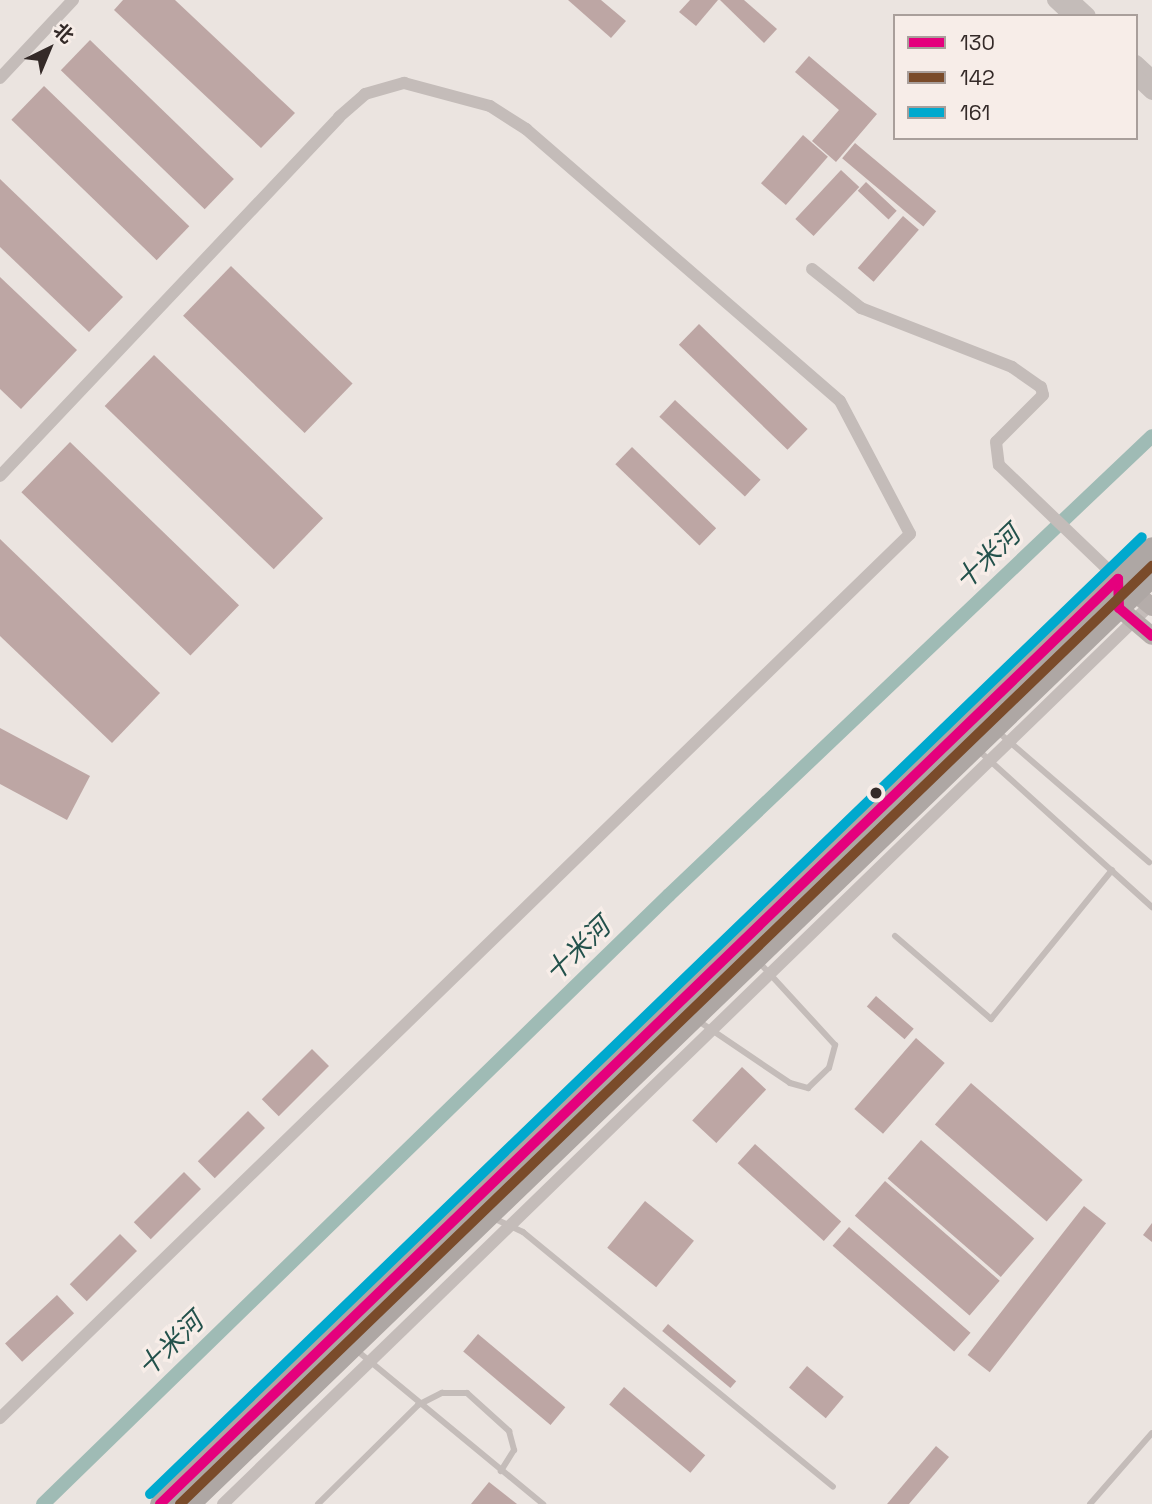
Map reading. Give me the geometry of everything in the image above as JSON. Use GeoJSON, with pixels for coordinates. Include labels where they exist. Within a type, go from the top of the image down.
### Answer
{"type":"FeatureCollection","features":[{"type":"Feature","properties":{"kind":"highway"},"geometry":{"type":"LineString","coordinates":[[160,1504],[979,712],[1141,597],[1152,547]]}},
{"type":"Feature","properties":{"kind":"highway"},"geometry":{"type":"LineString","coordinates":[[190,1504],[489,1216],[704,1025],[1126,614],[1141,597],[1152,576]]}},
{"type":"Feature","properties":{"kind":"main road"},"geometry":{"type":"LineString","coordinates":[[1126,614],[1152,636]]}},
{"type":"Feature","properties":{"kind":"street"},"geometry":{"type":"LineString","coordinates":[[0,78],[73,0]]}},
{"type":"Feature","properties":{"kind":"street"},"geometry":{"type":"LineString","coordinates":[[1055,0],[1070,14]]}},
{"type":"Feature","properties":{"kind":"street"},"geometry":{"type":"LineString","coordinates":[[1071,0],[1086,14]]}},
{"type":"Feature","properties":{"kind":"street"},"geometry":{"type":"LineString","coordinates":[[1138,64],[1152,78]]}},
{"type":"Feature","properties":{"kind":"street"},"geometry":{"type":"LineString","coordinates":[[1138,79],[1152,93]]}},
{"type":"Feature","properties":{"kind":"street"},"geometry":{"type":"LineString","coordinates":[[0,475],[339,117],[365,94],[404,83],[490,106],[526,129],[841,401],[910,534],[0,1418]]}},
{"type":"Feature","properties":{"kind":"street"},"geometry":{"type":"LineString","coordinates":[[812,270],[861,308],[1012,367],[1041,387],[1042,395],[994,450],[999,465],[1141,597]]}},
{"type":"Feature","properties":{"kind":"street"},"geometry":{"type":"LineString","coordinates":[[223,1504],[510,1227],[704,1025]]}},
{"type":"Feature","properties":{"kind":"lane"},"geometry":{"type":"LineString","coordinates":[[979,712],[1000,735],[1149,862]]}},
{"type":"Feature","properties":{"kind":"lane"},"geometry":{"type":"LineString","coordinates":[[960,730],[981,754],[1152,907]]}},
{"type":"Feature","properties":{"kind":"lane"},"geometry":{"type":"LineString","coordinates":[[895,936],[991,1019],[1112,870]]}},
{"type":"Feature","properties":{"kind":"lane"},"geometry":{"type":"LineString","coordinates":[[704,1025],[790,1083],[808,1088],[829,1068],[835,1045],[764,967]]}},
{"type":"Feature","properties":{"kind":"lane"},"geometry":{"type":"LineString","coordinates":[[489,1216],[523,1231],[833,1487]]}},
{"type":"Feature","properties":{"kind":"lane"},"geometry":{"type":"LineString","coordinates":[[335,1332],[418,1405],[543,1504]]}},
{"type":"Feature","properties":{"kind":"lane"},"geometry":{"type":"LineString","coordinates":[[318,1504],[418,1405],[442,1393],[467,1393],[509,1431],[514,1450],[501,1471]]}},
{"type":"Feature","properties":{"kind":"lane"},"geometry":{"type":"LineString","coordinates":[[1090,1504],[1152,1433]]}},
{"type":"Feature","properties":{"kind":"building"},"geometry":{"type":"Polygon","coordinates":[[[123,0],[175,0],[295,113],[261,148],[114,10],[123,0]]]}},
{"type":"Feature","properties":{"kind":"building"},"geometry":{"type":"Polygon","coordinates":[[[568,0],[601,0],[626,21],[611,38],[568,0]]]}},
{"type":"Feature","properties":{"kind":"building"},"geometry":{"type":"Polygon","coordinates":[[[690,0],[718,0],[696,26],[679,12],[690,0]]]}},
{"type":"Feature","properties":{"kind":"building"},"geometry":{"type":"Polygon","coordinates":[[[720,0],[744,0],[777,29],[764,43],[720,0]]]}},
{"type":"Feature","properties":{"kind":"building"},"geometry":{"type":"Polygon","coordinates":[[[90,40],[234,179],[205,209],[61,70],[90,40]]]}},
{"type":"Feature","properties":{"kind":"building"},"geometry":{"type":"Polygon","coordinates":[[[809,56],[877,114],[836,162],[812,141],[839,110],[795,72],[809,56]]]}},
{"type":"Feature","properties":{"kind":"building"},"geometry":{"type":"Polygon","coordinates":[[[44,86],[189,226],[157,260],[11,120],[44,86]]]}},
{"type":"Feature","properties":{"kind":"building"},"geometry":{"type":"Polygon","coordinates":[[[803,135],[828,157],[786,205],[761,183],[803,135]]]}},
{"type":"Feature","properties":{"kind":"building"},"geometry":{"type":"Polygon","coordinates":[[[855,143],[936,211],[923,226],[842,158],[855,143]]]}},
{"type":"Feature","properties":{"kind":"building"},"geometry":{"type":"Polygon","coordinates":[[[841,170],[859,187],[814,236],[795,219],[841,170]]]}},
{"type":"Feature","properties":{"kind":"building"},"geometry":{"type":"Polygon","coordinates":[[[0,179],[123,297],[89,332],[0,247],[0,179]]]}},
{"type":"Feature","properties":{"kind":"building"},"geometry":{"type":"Polygon","coordinates":[[[866,182],[897,211],[889,219],[858,191],[866,182]]]}},
{"type":"Feature","properties":{"kind":"building"},"geometry":{"type":"Polygon","coordinates":[[[903,216],[919,230],[874,282],[858,268],[903,216]]]}},
{"type":"Feature","properties":{"kind":"building"},"geometry":{"type":"Polygon","coordinates":[[[231,266],[353,383],[305,433],[183,316],[231,266]]]}},
{"type":"Feature","properties":{"kind":"building"},"geometry":{"type":"Polygon","coordinates":[[[0,277],[77,350],[21,409],[0,389],[0,277]]]}},
{"type":"Feature","properties":{"kind":"building"},"geometry":{"type":"Polygon","coordinates":[[[699,324],[808,429],[787,450],[679,345],[699,324]]]}},
{"type":"Feature","properties":{"kind":"building"},"geometry":{"type":"Polygon","coordinates":[[[154,355],[323,518],[274,569],[105,406],[154,355]]]}},
{"type":"Feature","properties":{"kind":"building"},"geometry":{"type":"Polygon","coordinates":[[[675,400],[761,480],[745,497],[659,417],[675,400]]]}},
{"type":"Feature","properties":{"kind":"building"},"geometry":{"type":"Polygon","coordinates":[[[70,442],[239,605],[190,656],[21,492],[70,442]]]}},
{"type":"Feature","properties":{"kind":"building"},"geometry":{"type":"Polygon","coordinates":[[[632,447],[716,528],[699,546],[615,464],[632,447]]]}},
{"type":"Feature","properties":{"kind":"building"},"geometry":{"type":"Polygon","coordinates":[[[0,539],[160,693],[112,743],[0,636],[0,539]]]}},
{"type":"Feature","properties":{"kind":"building"},"geometry":{"type":"Polygon","coordinates":[[[0,728],[90,776],[67,820],[0,784],[0,728]]]}},
{"type":"Feature","properties":{"kind":"building"},"geometry":{"type":"Polygon","coordinates":[[[876,996],[914,1029],[905,1039],[867,1007],[876,996]]]}},
{"type":"Feature","properties":{"kind":"building"},"geometry":{"type":"Polygon","coordinates":[[[916,1038],[945,1063],[883,1134],[854,1109],[916,1038]]]}},
{"type":"Feature","properties":{"kind":"building"},"geometry":{"type":"Polygon","coordinates":[[[312,1049],[329,1066],[279,1116],[262,1099],[312,1049]]]}},
{"type":"Feature","properties":{"kind":"building"},"geometry":{"type":"Polygon","coordinates":[[[742,1067],[766,1090],[716,1143],[692,1120],[742,1067]]]}},
{"type":"Feature","properties":{"kind":"building"},"geometry":{"type":"Polygon","coordinates":[[[971,1083],[1083,1180],[1047,1222],[935,1125],[971,1083]]]}},
{"type":"Feature","properties":{"kind":"building"},"geometry":{"type":"Polygon","coordinates":[[[248,1111],[265,1128],[215,1178],[198,1161],[248,1111]]]}},
{"type":"Feature","properties":{"kind":"building"},"geometry":{"type":"Polygon","coordinates":[[[921,1140],[1034,1238],[1001,1277],[888,1178],[921,1140]]]}},
{"type":"Feature","properties":{"kind":"building"},"geometry":{"type":"Polygon","coordinates":[[[755,1144],[841,1222],[824,1241],[738,1163],[755,1144]]]}},
{"type":"Feature","properties":{"kind":"building"},"geometry":{"type":"Polygon","coordinates":[[[184,1172],[201,1189],[151,1239],[134,1222],[184,1172]]]}},
{"type":"Feature","properties":{"kind":"building"},"geometry":{"type":"Polygon","coordinates":[[[885,1181],[1000,1281],[970,1315],[855,1216],[885,1181]]]}},
{"type":"Feature","properties":{"kind":"building"},"geometry":{"type":"Polygon","coordinates":[[[645,1201],[694,1241],[656,1287],[607,1248],[645,1201]]]}},
{"type":"Feature","properties":{"kind":"building"},"geometry":{"type":"Polygon","coordinates":[[[1084,1206],[1106,1223],[990,1372],[968,1355],[1084,1206]]]}},
{"type":"Feature","properties":{"kind":"building"},"geometry":{"type":"Polygon","coordinates":[[[1152,1223],[1152,1242],[1143,1235],[1152,1223]]]}},
{"type":"Feature","properties":{"kind":"building"},"geometry":{"type":"Polygon","coordinates":[[[849,1227],[971,1333],[954,1351],[833,1246],[849,1227]]]}},
{"type":"Feature","properties":{"kind":"building"},"geometry":{"type":"Polygon","coordinates":[[[120,1234],[137,1251],[87,1301],[70,1284],[120,1234]]]}},
{"type":"Feature","properties":{"kind":"building"},"geometry":{"type":"Polygon","coordinates":[[[57,1295],[74,1313],[22,1362],[5,1343],[57,1295]]]}},
{"type":"Feature","properties":{"kind":"building"},"geometry":{"type":"Polygon","coordinates":[[[668,1324],[736,1381],[730,1388],[662,1331],[668,1324]]]}},
{"type":"Feature","properties":{"kind":"building"},"geometry":{"type":"Polygon","coordinates":[[[478,1334],[565,1407],[551,1425],[463,1352],[478,1334]]]}},
{"type":"Feature","properties":{"kind":"building"},"geometry":{"type":"Polygon","coordinates":[[[807,1366],[844,1397],[826,1418],[789,1387],[807,1366]]]}},
{"type":"Feature","properties":{"kind":"building"},"geometry":{"type":"Polygon","coordinates":[[[624,1387],[705,1455],[690,1473],[609,1405],[624,1387]]]}},
{"type":"Feature","properties":{"kind":"building"},"geometry":{"type":"Polygon","coordinates":[[[936,1446],[949,1457],[909,1504],[887,1504],[936,1446]]]}},
{"type":"Feature","properties":{"kind":"building"},"geometry":{"type":"Polygon","coordinates":[[[489,1482],[517,1504],[471,1504],[489,1482]]]}},
{"type":"Feature","properties":{"kind":"waterway","name":"十米河"},"geometry":{"type":"LineString","coordinates":[[43,1504],[669,895],[1152,436]]}},
{"type":"Feature","properties":{"kind":"transit line","name":"161"},"geometry":{"type":"LineString","coordinates":[[150,1494],[1142,537]]}},
{"type":"Feature","properties":{"kind":"transit line","name":"142"},"geometry":{"type":"LineString","coordinates":[[180,1504],[1152,566]]}},
{"type":"Feature","properties":{"kind":"transit line","name":"130"},"geometry":{"type":"LineString","coordinates":[[1118,579],[1119,608],[1152,636]]}},
{"type":"Feature","properties":{"kind":"transit line","name":"130"},"geometry":{"type":"LineString","coordinates":[[160,1504],[1118,579]]}}]}
